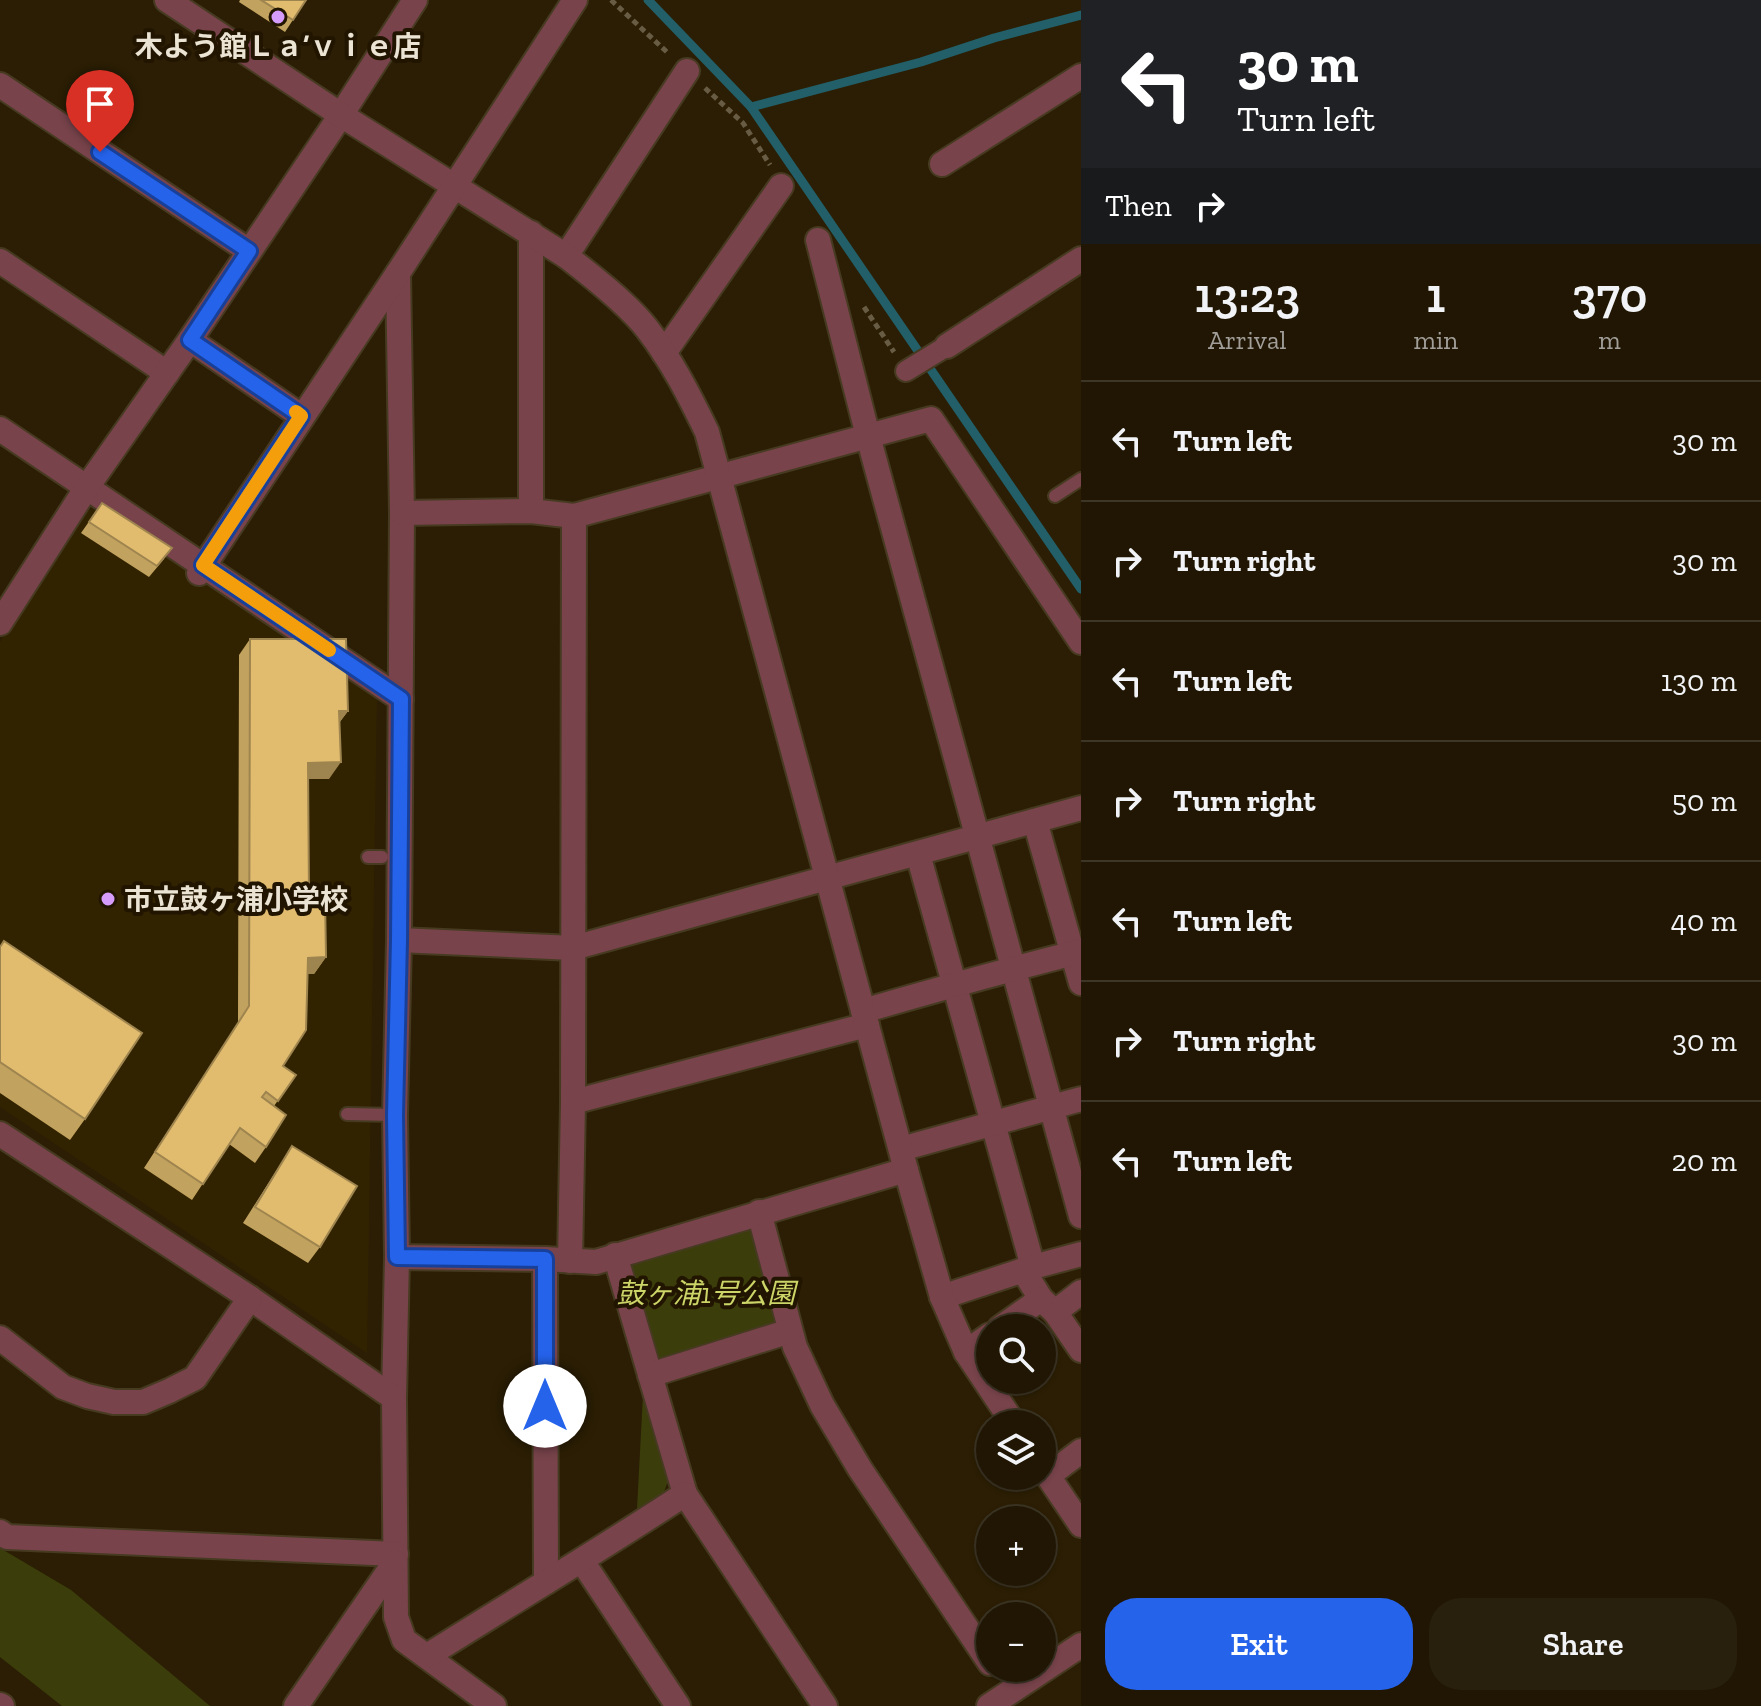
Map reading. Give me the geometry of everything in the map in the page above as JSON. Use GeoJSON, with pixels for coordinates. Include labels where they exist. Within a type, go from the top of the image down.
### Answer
{"type":"FeatureCollection","features":[{"type":"Feature","properties":{"kind":"street"},"geometry":{"type":"LineString","coordinates":[[167,0],[341,115],[566,256],[647,327],[664,353],[707,432],[942,1297],[966,1352],[1005,1410]]}},
{"type":"Feature","properties":{"kind":"street"},"geometry":{"type":"LineString","coordinates":[[0,623],[87,487],[190,340],[415,0]]}},
{"type":"Feature","properties":{"kind":"street"},"geometry":{"type":"LineString","coordinates":[[201,569],[575,0]]}},
{"type":"Feature","properties":{"kind":"street"},"geometry":{"type":"LineString","coordinates":[[566,256],[687,71]]}},
{"type":"Feature","properties":{"kind":"street"},"geometry":{"type":"LineString","coordinates":[[942,164],[1081,76]]}},
{"type":"Feature","properties":{"kind":"street"},"geometry":{"type":"LineString","coordinates":[[0,85],[249,251]]}},
{"type":"Feature","properties":{"kind":"street"},"geometry":{"type":"LineString","coordinates":[[664,353],[781,186]]}},
{"type":"Feature","properties":{"kind":"street"},"geometry":{"type":"LineString","coordinates":[[531,233],[531,511]]}},
{"type":"Feature","properties":{"kind":"street"},"geometry":{"type":"LineString","coordinates":[[818,240],[868,436],[1081,1216]]}},
{"type":"Feature","properties":{"kind":"street"},"geometry":{"type":"LineString","coordinates":[[906,371],[1081,259]]}},
{"type":"Feature","properties":{"kind":"street"},"geometry":{"type":"LineString","coordinates":[[0,261],[167,373]]}},
{"type":"Feature","properties":{"kind":"street"},"geometry":{"type":"LineString","coordinates":[[398,273],[402,513],[395,1115],[396,1617],[404,1640],[494,1706]]}},
{"type":"Feature","properties":{"kind":"street"},"geometry":{"type":"LineString","coordinates":[[190,340],[301,416]]}},
{"type":"Feature","properties":{"kind":"street"},"geometry":{"type":"LineString","coordinates":[[402,513],[531,511],[574,516],[931,419],[1081,642]]}},
{"type":"Feature","properties":{"kind":"street"},"geometry":{"type":"LineString","coordinates":[[0,429],[201,569],[401,699]]}},
{"type":"Feature","properties":{"kind":"street"},"geometry":{"type":"LineString","coordinates":[[570,1261],[574,516]]}},
{"type":"Feature","properties":{"kind":"street"},"geometry":{"type":"LineString","coordinates":[[399,940],[573,948],[1081,808]]}},
{"type":"Feature","properties":{"kind":"street"},"geometry":{"type":"LineString","coordinates":[[1035,821],[1077,952],[1081,983]]}},
{"type":"Feature","properties":{"kind":"street"},"geometry":{"type":"LineString","coordinates":[[918,854],[1028,1268],[1048,1305],[1081,1350]]}},
{"type":"Feature","properties":{"kind":"street"},"geometry":{"type":"LineString","coordinates":[[573,1102],[865,1018],[955,984],[1077,952]]}},
{"type":"Feature","properties":{"kind":"street"},"geometry":{"type":"LineString","coordinates":[[397,1257],[596,1262],[759,1212],[992,1124],[1081,1099]]}},
{"type":"Feature","properties":{"kind":"street"},"geometry":{"type":"LineString","coordinates":[[0,1134],[250,1298],[394,1398]]}},
{"type":"Feature","properties":{"kind":"street"},"geometry":{"type":"LineString","coordinates":[[759,1212],[795,1347],[822,1405],[860,1469],[976,1642]]}},
{"type":"Feature","properties":{"kind":"street"},"geometry":{"type":"LineString","coordinates":[[942,1297],[1081,1254]]}},
{"type":"Feature","properties":{"kind":"street"},"geometry":{"type":"LineString","coordinates":[[615,1255],[685,1494],[825,1706]]}},
{"type":"Feature","properties":{"kind":"street"},"geometry":{"type":"LineString","coordinates":[[545,1259],[546,1582]]}},
{"type":"Feature","properties":{"kind":"street"},"geometry":{"type":"LineString","coordinates":[[1029,1314],[1081,1292]]}},
{"type":"Feature","properties":{"kind":"street"},"geometry":{"type":"LineString","coordinates":[[0,1338],[63,1387],[114,1402],[143,1402],[195,1378],[250,1298]]}},
{"type":"Feature","properties":{"kind":"street"},"geometry":{"type":"LineString","coordinates":[[650,1375],[790,1331]]}},
{"type":"Feature","properties":{"kind":"street"},"geometry":{"type":"LineString","coordinates":[[966,1352],[976,1345]]}},
{"type":"Feature","properties":{"kind":"street"},"geometry":{"type":"LineString","coordinates":[[1056,1465],[1081,1451]]}},
{"type":"Feature","properties":{"kind":"street"},"geometry":{"type":"LineString","coordinates":[[1056,1488],[1081,1525]]}},
{"type":"Feature","properties":{"kind":"street"},"geometry":{"type":"LineString","coordinates":[[427,1656],[685,1494]]}},
{"type":"Feature","properties":{"kind":"street"},"geometry":{"type":"LineString","coordinates":[[0,1532],[7,1537],[396,1558]]}},
{"type":"Feature","properties":{"kind":"street"},"geometry":{"type":"LineString","coordinates":[[296,1706],[396,1558]]}},
{"type":"Feature","properties":{"kind":"street"},"geometry":{"type":"LineString","coordinates":[[582,1561],[678,1706]]}},
{"type":"Feature","properties":{"kind":"street"},"geometry":{"type":"LineString","coordinates":[[989,1706],[1081,1645]]}},
{"type":"Feature","properties":{"kind":"street"},"geometry":{"type":"LineString","coordinates":[[1003,1682],[1010,1692]]}},
{"type":"Feature","properties":{"kind":"lane"},"geometry":{"type":"LineString","coordinates":[[1055,496],[1081,479]]}},
{"type":"Feature","properties":{"kind":"lane"},"geometry":{"type":"LineString","coordinates":[[368,857],[382,857]]}},
{"type":"Feature","properties":{"kind":"lane"},"geometry":{"type":"LineString","coordinates":[[347,1114],[395,1115]]}},
{"type":"Feature","properties":{"kind":"shaded area"},"geometry":{"type":"Polygon","coordinates":[[[103,508],[377,687],[367,1353],[0,1107],[0,642],[85,511],[103,508]]]}},
{"type":"Feature","properties":{"kind":"green space","name":"鼓ヶ浦1号公園"},"geometry":{"type":"Polygon","coordinates":[[[746,1225],[756,1232],[781,1318],[775,1329],[668,1362],[657,1357],[631,1269],[634,1258],[746,1225]]]}},
{"type":"Feature","properties":{"kind":"green space"},"geometry":{"type":"Polygon","coordinates":[[[643,1395],[669,1478],[664,1492],[637,1509],[643,1395]]]}},
{"type":"Feature","properties":{"kind":"green space"},"geometry":{"type":"Polygon","coordinates":[[[0,1548],[71,1590],[210,1706],[62,1706],[0,1657],[0,1548]]]}},
{"type":"Feature","properties":{"kind":"building"},"geometry":{"type":"Polygon","coordinates":[[[261,0],[306,0],[293,20],[261,0]]]}},
{"type":"Feature","properties":{"kind":"building"},"geometry":{"type":"Polygon","coordinates":[[[102,503],[172,548],[157,566],[89,522],[102,503]]]}},
{"type":"Feature","properties":{"kind":"building"},"geometry":{"type":"Polygon","coordinates":[[[250,639],[346,639],[348,711],[339,711],[341,762],[308,763],[309,897],[325,898],[326,957],[308,958],[306,1030],[283,1066],[296,1075],[278,1101],[266,1092],[262,1097],[286,1115],[266,1147],[240,1128],[203,1184],[155,1152],[249,1006],[250,639]]]}},
{"type":"Feature","properties":{"kind":"building"},"geometry":{"type":"Polygon","coordinates":[[[4,941],[142,1033],[85,1119],[0,1062],[0,947],[4,941]]]}},
{"type":"Feature","properties":{"kind":"building"},"geometry":{"type":"Polygon","coordinates":[[[292,1146],[357,1186],[320,1247],[255,1207],[292,1146]]]}},
{"type":"Feature","properties":{"kind":"waterway"},"geometry":{"type":"LineString","coordinates":[[648,0],[751,107],[1081,589]]}},
{"type":"Feature","properties":{"kind":"waterway"},"geometry":{"type":"LineString","coordinates":[[751,107],[1081,15]]}},
{"type":"Feature","properties":{"kind":"slow traffic"},"geometry":{"type":"LineString","coordinates":[[296,412],[301,416],[203,565],[329,650]]}},
{"type":"Feature","properties":{"kind":"place","name":"木よう館Ｌａ’ｖｉｅ店"},"geometry":{"type":"Point","coordinates":[278,17]}},
{"type":"Feature","properties":{"kind":"place","name":"市立鼓ヶ浦小学校"},"geometry":{"type":"Point","coordinates":[108,899]}},
{"type":"Feature","properties":{"kind":"route"},"geometry":{"type":"LineString","coordinates":[[100,152],[249,251],[190,340],[301,416],[203,565],[401,699],[395,1115],[397,1257],[545,1259],[545,1406]]}}]}
